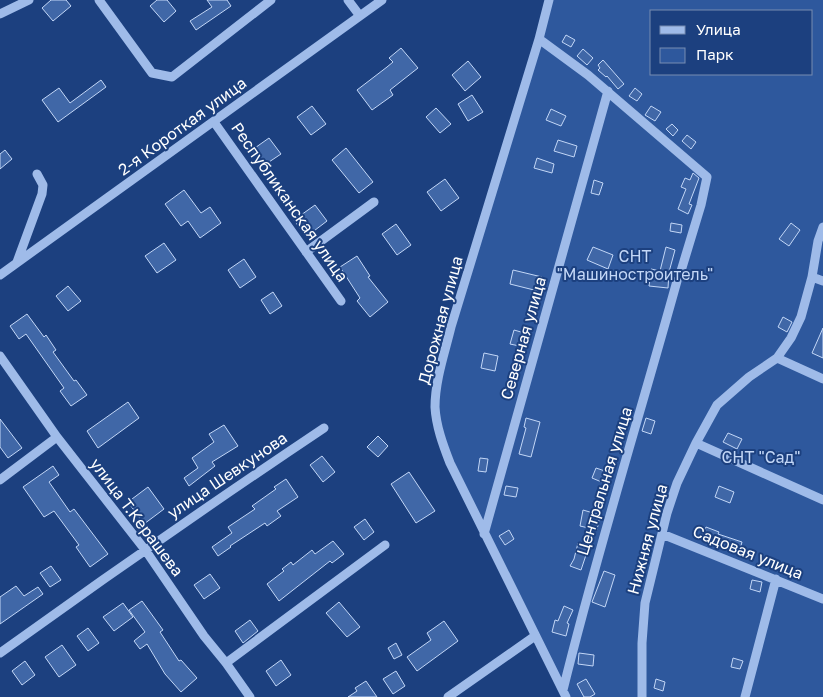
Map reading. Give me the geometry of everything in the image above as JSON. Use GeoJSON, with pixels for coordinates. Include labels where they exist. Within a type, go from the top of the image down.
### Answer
{"type":"FeatureCollection","features":[{"type":"Feature","properties":{"kind":"street"},"geometry":{"type":"LineString","coordinates":[[0,14],[29,0]]}},
{"type":"Feature","properties":{"kind":"street"},"geometry":{"type":"LineString","coordinates":[[99,0],[152,73],[172,77],[271,0]]}},
{"type":"Feature","properties":{"kind":"street"},"geometry":{"type":"LineString","coordinates":[[348,0],[360,16]]}},
{"type":"Feature","properties":{"kind":"street","name":"2-я Короткая улица"},"geometry":{"type":"LineString","coordinates":[[0,275],[382,0]]}},
{"type":"Feature","properties":{"kind":"street","name":"Дорожная улица"},"geometry":{"type":"LineString","coordinates":[[549,0],[539,39],[451,327],[436,396],[437,421],[450,463],[564,693]]}},
{"type":"Feature","properties":{"kind":"street"},"geometry":{"type":"LineString","coordinates":[[539,39],[608,91],[707,177],[701,204],[680,271]]}},
{"type":"Feature","properties":{"kind":"street","name":"Северная улица"},"geometry":{"type":"LineString","coordinates":[[484,534],[608,91]]}},
{"type":"Feature","properties":{"kind":"street","name":"Республиканская улица"},"geometry":{"type":"LineString","coordinates":[[214,122],[340,301]]}},
{"type":"Feature","properties":{"kind":"street"},"geometry":{"type":"LineString","coordinates":[[17,263],[42,194],[43,185],[37,174]]}},
{"type":"Feature","properties":{"kind":"street"},"geometry":{"type":"LineString","coordinates":[[306,252],[374,202]]}},
{"type":"Feature","properties":{"kind":"street","name":"Нижняя улица"},"geometry":{"type":"LineString","coordinates":[[642,697],[642,643],[645,603],[662,534],[678,483],[696,443],[717,405],[749,377],[777,358],[791,338],[801,317],[812,277],[818,241],[823,227]]}},
{"type":"Feature","properties":{"kind":"street"},"geometry":{"type":"LineString","coordinates":[[812,277],[823,280]]}},
{"type":"Feature","properties":{"kind":"street","name":"Центральная улица"},"geometry":{"type":"LineString","coordinates":[[564,693],[600,546],[639,418],[677,281]]}},
{"type":"Feature","properties":{"kind":"street","name":"улица Т.Керашева"},"geometry":{"type":"LineString","coordinates":[[0,356],[57,437],[146,551],[204,636],[250,697]]}},
{"type":"Feature","properties":{"kind":"street"},"geometry":{"type":"LineString","coordinates":[[777,358],[823,379]]}},
{"type":"Feature","properties":{"kind":"street","name":"улица Шевкунова"},"geometry":{"type":"LineString","coordinates":[[0,653],[176,528],[324,428]]}},
{"type":"Feature","properties":{"kind":"street"},"geometry":{"type":"LineString","coordinates":[[0,480],[57,437]]}},
{"type":"Feature","properties":{"kind":"street"},"geometry":{"type":"LineString","coordinates":[[696,443],[823,500]]}},
{"type":"Feature","properties":{"kind":"street","name":"Садовая улица"},"geometry":{"type":"LineString","coordinates":[[662,534],[823,599]]}},
{"type":"Feature","properties":{"kind":"street"},"geometry":{"type":"LineString","coordinates":[[226,663],[385,546]]}},
{"type":"Feature","properties":{"kind":"street"},"geometry":{"type":"LineString","coordinates":[[745,697],[776,579]]}},
{"type":"Feature","properties":{"kind":"street"},"geometry":{"type":"LineString","coordinates":[[448,697],[535,636]]}},
{"type":"Feature","properties":{"kind":"green space","name":"СНТ \"Машиностроитель\""},"geometry":{"type":"Polygon","coordinates":[[[549,0],[823,0],[823,697],[566,697],[484,534],[437,421],[440,371],[549,0]]]}},
{"type":"Feature","properties":{"kind":"building"},"geometry":{"type":"Polygon","coordinates":[[[51,0],[66,0],[71,6],[53,21],[42,8],[51,0]]]}},
{"type":"Feature","properties":{"kind":"building"},"geometry":{"type":"Polygon","coordinates":[[[157,0],[167,0],[176,11],[164,22],[150,6],[157,0]]]}},
{"type":"Feature","properties":{"kind":"building"},"geometry":{"type":"Polygon","coordinates":[[[207,0],[227,0],[231,6],[196,30],[190,21],[212,7],[207,0]]]}},
{"type":"Feature","properties":{"kind":"building"},"geometry":{"type":"Polygon","coordinates":[[[566,35],[575,40],[571,47],[562,42],[566,35]]]}},
{"type":"Feature","properties":{"kind":"building"},"geometry":{"type":"Polygon","coordinates":[[[401,48],[418,68],[390,90],[393,95],[372,110],[357,90],[393,62],[389,58],[401,48]]]}},
{"type":"Feature","properties":{"kind":"building"},"geometry":{"type":"Polygon","coordinates":[[[583,49],[593,58],[587,65],[577,56],[583,49]]]}},
{"type":"Feature","properties":{"kind":"building"},"geometry":{"type":"Polygon","coordinates":[[[603,60],[624,84],[618,89],[607,76],[598,70],[600,68],[598,65],[603,60]]]}},
{"type":"Feature","properties":{"kind":"building"},"geometry":{"type":"Polygon","coordinates":[[[468,61],[481,77],[465,91],[452,75],[468,61]]]}},
{"type":"Feature","properties":{"kind":"building"},"geometry":{"type":"Polygon","coordinates":[[[101,80],[106,87],[58,122],[42,100],[59,88],[70,103],[101,80]]]}},
{"type":"Feature","properties":{"kind":"building"},"geometry":{"type":"Polygon","coordinates":[[[635,88],[642,94],[637,101],[629,96],[635,88]]]}},
{"type":"Feature","properties":{"kind":"building"},"geometry":{"type":"Polygon","coordinates":[[[472,95],[483,112],[468,121],[458,104],[472,95]]]}},
{"type":"Feature","properties":{"kind":"building"},"geometry":{"type":"Polygon","coordinates":[[[312,106],[326,124],[311,135],[297,117],[312,106]]]}},
{"type":"Feature","properties":{"kind":"building"},"geometry":{"type":"Polygon","coordinates":[[[651,106],[661,112],[655,121],[645,115],[651,106]]]}},
{"type":"Feature","properties":{"kind":"building"},"geometry":{"type":"Polygon","coordinates":[[[436,108],[451,124],[440,133],[426,117],[436,108]]]}},
{"type":"Feature","properties":{"kind":"building"},"geometry":{"type":"Polygon","coordinates":[[[551,109],[566,116],[561,126],[546,120],[551,109]]]}},
{"type":"Feature","properties":{"kind":"building"},"geometry":{"type":"Polygon","coordinates":[[[672,124],[678,130],[673,136],[666,129],[672,124]]]}},
{"type":"Feature","properties":{"kind":"building"},"geometry":{"type":"Polygon","coordinates":[[[687,135],[696,142],[691,149],[682,141],[687,135]]]}},
{"type":"Feature","properties":{"kind":"building"},"geometry":{"type":"Polygon","coordinates":[[[269,138],[281,154],[263,166],[252,150],[269,138]]]}},
{"type":"Feature","properties":{"kind":"building"},"geometry":{"type":"Polygon","coordinates":[[[558,140],[577,146],[574,157],[554,151],[558,140]]]}},
{"type":"Feature","properties":{"kind":"building"},"geometry":{"type":"Polygon","coordinates":[[[346,148],[373,182],[359,193],[332,160],[346,148]]]}},
{"type":"Feature","properties":{"kind":"building"},"geometry":{"type":"Polygon","coordinates":[[[5,150],[12,159],[0,169],[0,154],[5,150]]]}},
{"type":"Feature","properties":{"kind":"building"},"geometry":{"type":"Polygon","coordinates":[[[537,158],[554,164],[552,173],[534,168],[537,158]]]}},
{"type":"Feature","properties":{"kind":"building"},"geometry":{"type":"Polygon","coordinates":[[[693,173],[699,178],[689,204],[692,205],[688,214],[678,209],[686,189],[681,187],[685,178],[690,180],[693,173]]]}},
{"type":"Feature","properties":{"kind":"building"},"geometry":{"type":"Polygon","coordinates":[[[445,179],[459,198],[441,211],[427,192],[445,179]]]}},
{"type":"Feature","properties":{"kind":"building"},"geometry":{"type":"Polygon","coordinates":[[[594,180],[603,183],[599,195],[591,193],[594,180]]]}},
{"type":"Feature","properties":{"kind":"building"},"geometry":{"type":"Polygon","coordinates":[[[184,190],[201,213],[210,207],[221,223],[200,238],[188,221],[181,226],[165,204],[184,190]]]}},
{"type":"Feature","properties":{"kind":"building"},"geometry":{"type":"Polygon","coordinates":[[[315,205],[327,221],[306,237],[294,220],[315,205]]]}},
{"type":"Feature","properties":{"kind":"building"},"geometry":{"type":"Polygon","coordinates":[[[671,223],[682,225],[681,233],[670,231],[671,223]]]}},
{"type":"Feature","properties":{"kind":"building"},"geometry":{"type":"Polygon","coordinates":[[[791,223],[800,230],[789,246],[779,239],[791,223]]]}},
{"type":"Feature","properties":{"kind":"building"},"geometry":{"type":"Polygon","coordinates":[[[396,224],[411,245],[397,255],[382,234],[396,224]]]}},
{"type":"Feature","properties":{"kind":"building"},"geometry":{"type":"Polygon","coordinates":[[[164,243],[176,260],[157,273],[145,256],[164,243]]]}},
{"type":"Feature","properties":{"kind":"building"},"geometry":{"type":"Polygon","coordinates":[[[593,247],[613,255],[608,269],[587,260],[593,247]]]}},
{"type":"Feature","properties":{"kind":"building"},"geometry":{"type":"Polygon","coordinates":[[[666,247],[675,250],[669,272],[668,288],[649,286],[651,269],[660,271],[666,247]]]}},
{"type":"Feature","properties":{"kind":"building"},"geometry":{"type":"Polygon","coordinates":[[[357,256],[370,276],[368,277],[388,302],[370,317],[357,301],[360,298],[340,267],[357,256]]]}},
{"type":"Feature","properties":{"kind":"building"},"geometry":{"type":"Polygon","coordinates":[[[244,259],[256,277],[240,288],[228,270],[244,259]]]}},
{"type":"Feature","properties":{"kind":"building"},"geometry":{"type":"Polygon","coordinates":[[[513,270],[542,277],[538,291],[510,284],[513,270]]]}},
{"type":"Feature","properties":{"kind":"building"},"geometry":{"type":"Polygon","coordinates":[[[68,286],[81,301],[68,311],[56,296],[68,286]]]}},
{"type":"Feature","properties":{"kind":"building"},"geometry":{"type":"Polygon","coordinates":[[[273,292],[282,306],[270,314],[261,300],[273,292]]]}},
{"type":"Feature","properties":{"kind":"building"},"geometry":{"type":"Polygon","coordinates":[[[27,314],[44,337],[46,335],[56,350],[53,352],[74,381],[76,380],[87,395],[71,406],[60,391],[64,388],[26,334],[19,339],[10,326],[27,314]]]}},
{"type":"Feature","properties":{"kind":"building"},"geometry":{"type":"Polygon","coordinates":[[[783,317],[792,322],[787,332],[778,327],[783,317]]]}},
{"type":"Feature","properties":{"kind":"building"},"geometry":{"type":"Polygon","coordinates":[[[823,328],[823,358],[812,353],[823,328]]]}},
{"type":"Feature","properties":{"kind":"building"},"geometry":{"type":"Polygon","coordinates":[[[514,330],[528,334],[524,347],[510,344],[514,330]]]}},
{"type":"Feature","properties":{"kind":"building"},"geometry":{"type":"Polygon","coordinates":[[[484,353],[498,356],[495,371],[481,368],[484,353]]]}},
{"type":"Feature","properties":{"kind":"building"},"geometry":{"type":"Polygon","coordinates":[[[128,402],[139,418],[98,448],[87,431],[128,402]]]}},
{"type":"Feature","properties":{"kind":"building"},"geometry":{"type":"Polygon","coordinates":[[[526,418],[540,422],[531,457],[519,454],[526,428],[524,427],[526,418]]]}},
{"type":"Feature","properties":{"kind":"building"},"geometry":{"type":"Polygon","coordinates":[[[646,418],[655,421],[651,434],[642,431],[646,418]]]}},
{"type":"Feature","properties":{"kind":"building"},"geometry":{"type":"Polygon","coordinates":[[[0,419],[22,448],[8,458],[0,447],[0,419]]]}},
{"type":"Feature","properties":{"kind":"building"},"geometry":{"type":"Polygon","coordinates":[[[224,425],[238,446],[212,462],[215,466],[189,486],[184,478],[198,468],[192,458],[214,442],[209,434],[224,425]]]}},
{"type":"Feature","properties":{"kind":"building"},"geometry":{"type":"Polygon","coordinates":[[[728,433],[742,439],[737,449],[723,442],[728,433]]]}},
{"type":"Feature","properties":{"kind":"building"},"geometry":{"type":"Polygon","coordinates":[[[378,436],[388,446],[378,457],[367,447],[378,436]]]}},
{"type":"Feature","properties":{"kind":"building"},"geometry":{"type":"Polygon","coordinates":[[[322,456],[335,472],[323,482],[310,465],[322,456]]]}},
{"type":"Feature","properties":{"kind":"building"},"geometry":{"type":"Polygon","coordinates":[[[480,458],[488,459],[486,472],[478,471],[480,458]]]}},
{"type":"Feature","properties":{"kind":"building"},"geometry":{"type":"Polygon","coordinates":[[[53,466],[59,475],[49,482],[70,512],[74,509],[108,554],[90,567],[76,547],[79,545],[54,511],[44,517],[23,487],[53,466]]]}},
{"type":"Feature","properties":{"kind":"building"},"geometry":{"type":"Polygon","coordinates":[[[596,468],[608,472],[604,483],[592,478],[596,468]]]}},
{"type":"Feature","properties":{"kind":"building"},"geometry":{"type":"Polygon","coordinates":[[[409,472],[435,511],[416,523],[391,484],[409,472]]]}},
{"type":"Feature","properties":{"kind":"building"},"geometry":{"type":"Polygon","coordinates":[[[286,479],[298,497],[277,511],[281,516],[267,526],[265,523],[218,556],[212,547],[232,533],[228,527],[255,509],[252,506],[276,489],[274,487],[286,479]]]}},
{"type":"Feature","properties":{"kind":"building"},"geometry":{"type":"Polygon","coordinates":[[[506,486],[518,488],[516,497],[504,495],[506,486]]]}},
{"type":"Feature","properties":{"kind":"building"},"geometry":{"type":"Polygon","coordinates":[[[719,486],[734,492],[730,503],[715,497],[719,486]]]}},
{"type":"Feature","properties":{"kind":"building"},"geometry":{"type":"Polygon","coordinates":[[[148,487],[164,509],[144,524],[128,502],[148,487]]]}},
{"type":"Feature","properties":{"kind":"building"},"geometry":{"type":"Polygon","coordinates":[[[583,510],[600,515],[597,530],[580,526],[583,510]]]}},
{"type":"Feature","properties":{"kind":"building"},"geometry":{"type":"Polygon","coordinates":[[[365,519],[374,532],[364,540],[354,527],[365,519]]]}},
{"type":"Feature","properties":{"kind":"building"},"geometry":{"type":"Polygon","coordinates":[[[706,527],[719,532],[718,534],[742,542],[739,553],[701,539],[706,527]]]}},
{"type":"Feature","properties":{"kind":"building"},"geometry":{"type":"Polygon","coordinates":[[[509,530],[514,539],[505,545],[499,536],[509,530]]]}},
{"type":"Feature","properties":{"kind":"building"},"geometry":{"type":"Polygon","coordinates":[[[333,541],[344,554],[332,563],[330,561],[279,601],[267,584],[284,571],[282,569],[291,562],[293,565],[312,550],[315,554],[333,541]]]}},
{"type":"Feature","properties":{"kind":"building"},"geometry":{"type":"Polygon","coordinates":[[[578,543],[589,546],[581,570],[570,566],[578,543]]]}},
{"type":"Feature","properties":{"kind":"building"},"geometry":{"type":"Polygon","coordinates":[[[51,566],[61,580],[50,587],[40,573],[51,566]]]}},
{"type":"Feature","properties":{"kind":"building"},"geometry":{"type":"Polygon","coordinates":[[[604,571],[615,575],[605,607],[592,602],[604,571]]]}},
{"type":"Feature","properties":{"kind":"building"},"geometry":{"type":"Polygon","coordinates":[[[210,574],[220,588],[204,599],[194,585],[210,574]]]}},
{"type":"Feature","properties":{"kind":"building"},"geometry":{"type":"Polygon","coordinates":[[[752,580],[762,582],[760,592],[750,589],[752,580]]]}},
{"type":"Feature","properties":{"kind":"building"},"geometry":{"type":"Polygon","coordinates":[[[16,586],[24,596],[38,587],[43,594],[0,624],[0,597],[16,586]]]}},
{"type":"Feature","properties":{"kind":"building"},"geometry":{"type":"Polygon","coordinates":[[[142,601],[163,630],[160,632],[179,661],[181,660],[197,678],[181,692],[165,674],[147,644],[140,649],[134,641],[145,632],[129,610],[142,601]]]}},
{"type":"Feature","properties":{"kind":"building"},"geometry":{"type":"Polygon","coordinates":[[[339,602],[360,627],[347,637],[326,613],[339,602]]]}},
{"type":"Feature","properties":{"kind":"building"},"geometry":{"type":"Polygon","coordinates":[[[123,603],[133,617],[114,631],[103,617],[123,603]]]}},
{"type":"Feature","properties":{"kind":"building"},"geometry":{"type":"Polygon","coordinates":[[[564,606],[573,610],[567,623],[569,624],[566,636],[552,632],[555,620],[558,621],[564,606]]]}},
{"type":"Feature","properties":{"kind":"building"},"geometry":{"type":"Polygon","coordinates":[[[250,620],[258,631],[243,643],[235,631],[250,620]]]}},
{"type":"Feature","properties":{"kind":"building"},"geometry":{"type":"Polygon","coordinates":[[[444,621],[458,641],[417,671],[407,657],[431,640],[427,633],[444,621]]]}},
{"type":"Feature","properties":{"kind":"building"},"geometry":{"type":"Polygon","coordinates":[[[88,628],[99,643],[88,651],[77,636],[88,628]]]}},
{"type":"Feature","properties":{"kind":"building"},"geometry":{"type":"Polygon","coordinates":[[[396,643],[402,655],[394,659],[388,648],[396,643]]]}},
{"type":"Feature","properties":{"kind":"building"},"geometry":{"type":"Polygon","coordinates":[[[62,645],[76,665],[59,677],[45,657],[62,645]]]}},
{"type":"Feature","properties":{"kind":"building"},"geometry":{"type":"Polygon","coordinates":[[[579,653],[594,655],[593,666],[578,664],[579,653]]]}},
{"type":"Feature","properties":{"kind":"building"},"geometry":{"type":"Polygon","coordinates":[[[733,658],[743,661],[740,669],[731,667],[733,658]]]}},
{"type":"Feature","properties":{"kind":"building"},"geometry":{"type":"Polygon","coordinates":[[[281,660],[291,675],[276,686],[266,671],[281,660]]]}},
{"type":"Feature","properties":{"kind":"building"},"geometry":{"type":"Polygon","coordinates":[[[25,661],[35,675],[22,685],[12,671],[25,661]]]}},
{"type":"Feature","properties":{"kind":"building"},"geometry":{"type":"Polygon","coordinates":[[[396,671],[405,686],[393,694],[383,679],[396,671]]]}},
{"type":"Feature","properties":{"kind":"building"},"geometry":{"type":"Polygon","coordinates":[[[586,679],[595,694],[590,697],[584,697],[577,684],[586,679]]]}},
{"type":"Feature","properties":{"kind":"building"},"geometry":{"type":"Polygon","coordinates":[[[656,679],[665,682],[663,691],[654,688],[656,679]]]}},
{"type":"Feature","properties":{"kind":"building"},"geometry":{"type":"Polygon","coordinates":[[[366,681],[377,697],[348,697],[357,691],[355,688],[366,681]]]}},
{"type":"Feature","properties":{"kind":"park label","name":"СНТ \"Сад\""},"geometry":{"type":"Point","coordinates":[761,457]}}]}
